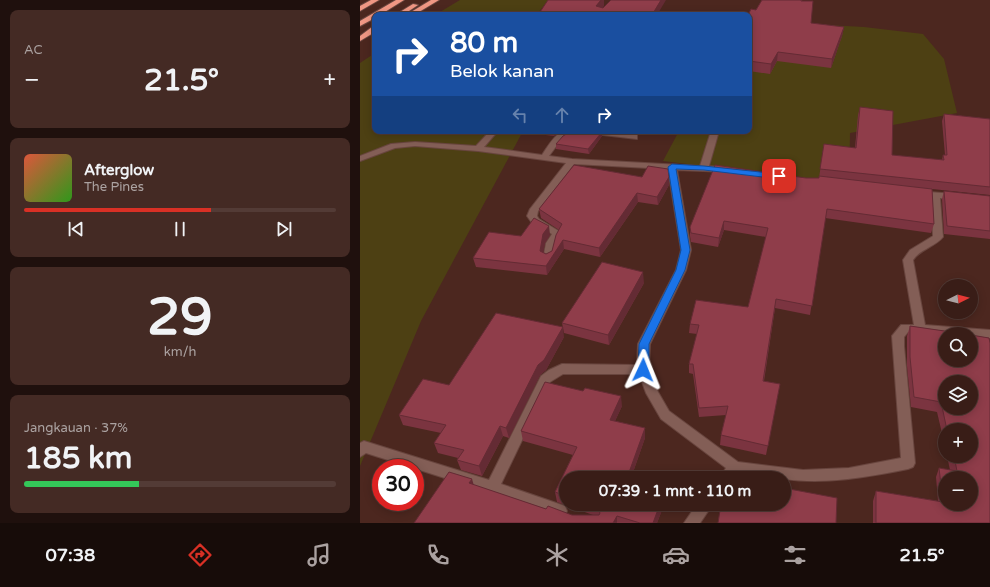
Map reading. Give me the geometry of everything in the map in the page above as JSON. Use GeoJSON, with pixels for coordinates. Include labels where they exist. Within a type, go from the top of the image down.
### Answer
{"type":"FeatureCollection","features":[{"type":"Feature","properties":{"kind":"highway"},"geometry":{"type":"LineString","coordinates":[[360,8],[373,0]]}},
{"type":"Feature","properties":{"kind":"highway"},"geometry":{"type":"LineString","coordinates":[[360,8],[376,0]]}},
{"type":"Feature","properties":{"kind":"highway"},"geometry":{"type":"LineString","coordinates":[[380,12],[401,0]]}},
{"type":"Feature","properties":{"kind":"highway"},"geometry":{"type":"LineString","coordinates":[[403,12],[422,0]]}},
{"type":"Feature","properties":{"kind":"highway"},"geometry":{"type":"LineString","coordinates":[[414,12],[436,0]]}},
{"type":"Feature","properties":{"kind":"highway"},"geometry":{"type":"LineString","coordinates":[[360,24],[372,17]]}},
{"type":"Feature","properties":{"kind":"highway"},"geometry":{"type":"LineString","coordinates":[[360,39],[372,31]]}},
{"type":"Feature","properties":{"kind":"highway"},"geometry":{"type":"LineString","coordinates":[[360,43],[372,36]]}},
{"type":"Feature","properties":{"kind":"street"},"geometry":{"type":"LineString","coordinates":[[478,149],[491,134]]}},
{"type":"Feature","properties":{"kind":"street"},"geometry":{"type":"LineString","coordinates":[[544,157],[563,134]]}},
{"type":"Feature","properties":{"kind":"street"},"geometry":{"type":"LineString","coordinates":[[607,134],[634,137]]}},
{"type":"Feature","properties":{"kind":"street"},"geometry":{"type":"LineString","coordinates":[[704,168],[714,134]]}},
{"type":"Feature","properties":{"kind":"street"},"geometry":{"type":"LineString","coordinates":[[360,159],[394,146],[415,144],[478,149],[572,161],[704,168],[732,171]]}},
{"type":"Feature","properties":{"kind":"street"},"geometry":{"type":"LineString","coordinates":[[548,259],[551,242],[558,233],[535,221],[532,216],[533,211],[572,161]]}},
{"type":"Feature","properties":{"kind":"street"},"geometry":{"type":"LineString","coordinates":[[672,167],[686,250],[681,270],[644,344],[643,370],[652,393],[665,415],[735,467],[803,476],[849,474],[908,463],[898,336],[905,328],[990,334]]}},
{"type":"Feature","properties":{"kind":"street"},"geometry":{"type":"LineString","coordinates":[[912,192],[966,198]]}},
{"type":"Feature","properties":{"kind":"street"},"geometry":{"type":"LineString","coordinates":[[920,328],[908,260],[910,254],[931,243],[938,237],[935,195]]}},
{"type":"Feature","properties":{"kind":"street"},"geometry":{"type":"LineString","coordinates":[[492,487],[545,379],[562,369],[643,370]]}},
{"type":"Feature","properties":{"kind":"street"},"geometry":{"type":"LineString","coordinates":[[360,450],[364,447],[492,487],[572,515]]}},
{"type":"Feature","properties":{"kind":"street"},"geometry":{"type":"LineString","coordinates":[[732,471],[735,467]]}},
{"type":"Feature","properties":{"kind":"street"},"geometry":{"type":"LineString","coordinates":[[691,523],[700,511]]}},
{"type":"Feature","properties":{"kind":"shaded area"},"geometry":{"type":"Polygon","coordinates":[[[460,0],[549,0],[539,12],[440,12],[460,0]]]}},
{"type":"Feature","properties":{"kind":"shaded area"},"geometry":{"type":"Polygon","coordinates":[[[755,21],[864,27],[923,34],[944,59],[957,113],[850,133],[849,184],[663,161],[677,134],[752,134],[752,25],[755,21]]]}},
{"type":"Feature","properties":{"kind":"shaded area"},"geometry":{"type":"Polygon","coordinates":[[[372,55],[372,134],[521,134],[421,321],[360,466],[360,63],[372,55]]]}},
{"type":"Feature","properties":{"kind":"building"},"geometry":{"type":"Polygon","coordinates":[[[548,0],[601,0],[596,6],[603,8],[611,0],[661,0],[654,12],[540,12],[548,0]]]}},
{"type":"Feature","properties":{"kind":"building"},"geometry":{"type":"Polygon","coordinates":[[[762,0],[813,1],[811,23],[844,27],[832,59],[778,52],[771,64],[752,61],[752,12],[750,12],[751,9],[756,10],[762,0]]]}},
{"type":"Feature","properties":{"kind":"building"},"geometry":{"type":"Polygon","coordinates":[[[860,107],[893,111],[892,155],[944,160],[943,155],[947,155],[944,114],[990,119],[990,187],[820,169],[824,144],[856,148],[860,107]]]}},
{"type":"Feature","properties":{"kind":"building"},"geometry":{"type":"Polygon","coordinates":[[[566,134],[600,134],[588,149],[556,144],[566,134]]]}},
{"type":"Feature","properties":{"kind":"building"},"geometry":{"type":"Polygon","coordinates":[[[574,165],[642,177],[648,166],[668,169],[669,177],[657,197],[637,193],[599,248],[563,240],[546,266],[473,258],[489,232],[521,236],[534,218],[549,226],[543,234],[540,251],[546,254],[552,251],[556,235],[562,224],[539,209],[574,165]]]}},
{"type":"Feature","properties":{"kind":"building"},"geometry":{"type":"Polygon","coordinates":[[[715,165],[806,178],[819,178],[819,176],[932,189],[934,224],[827,209],[812,306],[776,299],[763,381],[780,384],[768,446],[721,435],[728,406],[699,408],[693,364],[689,364],[699,325],[690,324],[696,300],[748,307],[768,228],[724,221],[719,238],[691,233],[690,227],[715,165]]]}},
{"type":"Feature","properties":{"kind":"building"},"geometry":{"type":"Polygon","coordinates":[[[944,191],[990,196],[990,231],[947,226],[944,191]]]}},
{"type":"Feature","properties":{"kind":"building"},"geometry":{"type":"Polygon","coordinates":[[[602,262],[643,272],[608,335],[562,323],[602,262]]]}},
{"type":"Feature","properties":{"kind":"building"},"geometry":{"type":"Polygon","coordinates":[[[496,313],[563,327],[544,360],[538,365],[506,428],[500,426],[479,466],[457,460],[464,450],[434,443],[446,425],[399,415],[423,379],[449,385],[496,313]]]}},
{"type":"Feature","properties":{"kind":"building"},"geometry":{"type":"Polygon","coordinates":[[[910,326],[938,330],[938,367],[978,367],[978,336],[989,338],[990,523],[876,523],[876,491],[938,501],[938,511],[978,511],[978,471],[957,471],[955,463],[978,463],[978,423],[946,423],[944,415],[978,415],[978,375],[938,375],[938,401],[914,397],[910,357],[910,326]]]}},
{"type":"Feature","properties":{"kind":"building"},"geometry":{"type":"Polygon","coordinates":[[[545,382],[583,391],[585,388],[621,396],[610,420],[645,428],[630,471],[565,471],[577,447],[521,431],[545,382]]]}},
{"type":"Feature","properties":{"kind":"building"},"geometry":{"type":"Polygon","coordinates":[[[939,468],[957,471],[939,471],[939,468]]]}},
{"type":"Feature","properties":{"kind":"building"},"geometry":{"type":"Polygon","coordinates":[[[449,472],[472,479],[469,483],[546,509],[548,506],[572,515],[599,515],[599,511],[657,511],[653,523],[640,523],[617,516],[613,523],[414,523],[422,511],[424,511],[424,508],[449,472]]]}},
{"type":"Feature","properties":{"kind":"building"},"geometry":{"type":"Polygon","coordinates":[[[559,484],[559,493],[555,492],[559,484]]]}},
{"type":"Feature","properties":{"kind":"building"},"geometry":{"type":"Polygon","coordinates":[[[791,489],[837,498],[836,523],[718,523],[720,511],[791,511],[791,489]]]}},
{"type":"Feature","properties":{"kind":"route"},"geometry":{"type":"LineString","coordinates":[[643,370],[644,344],[681,270],[686,250],[672,167],[704,168],[779,176]]}}]}
